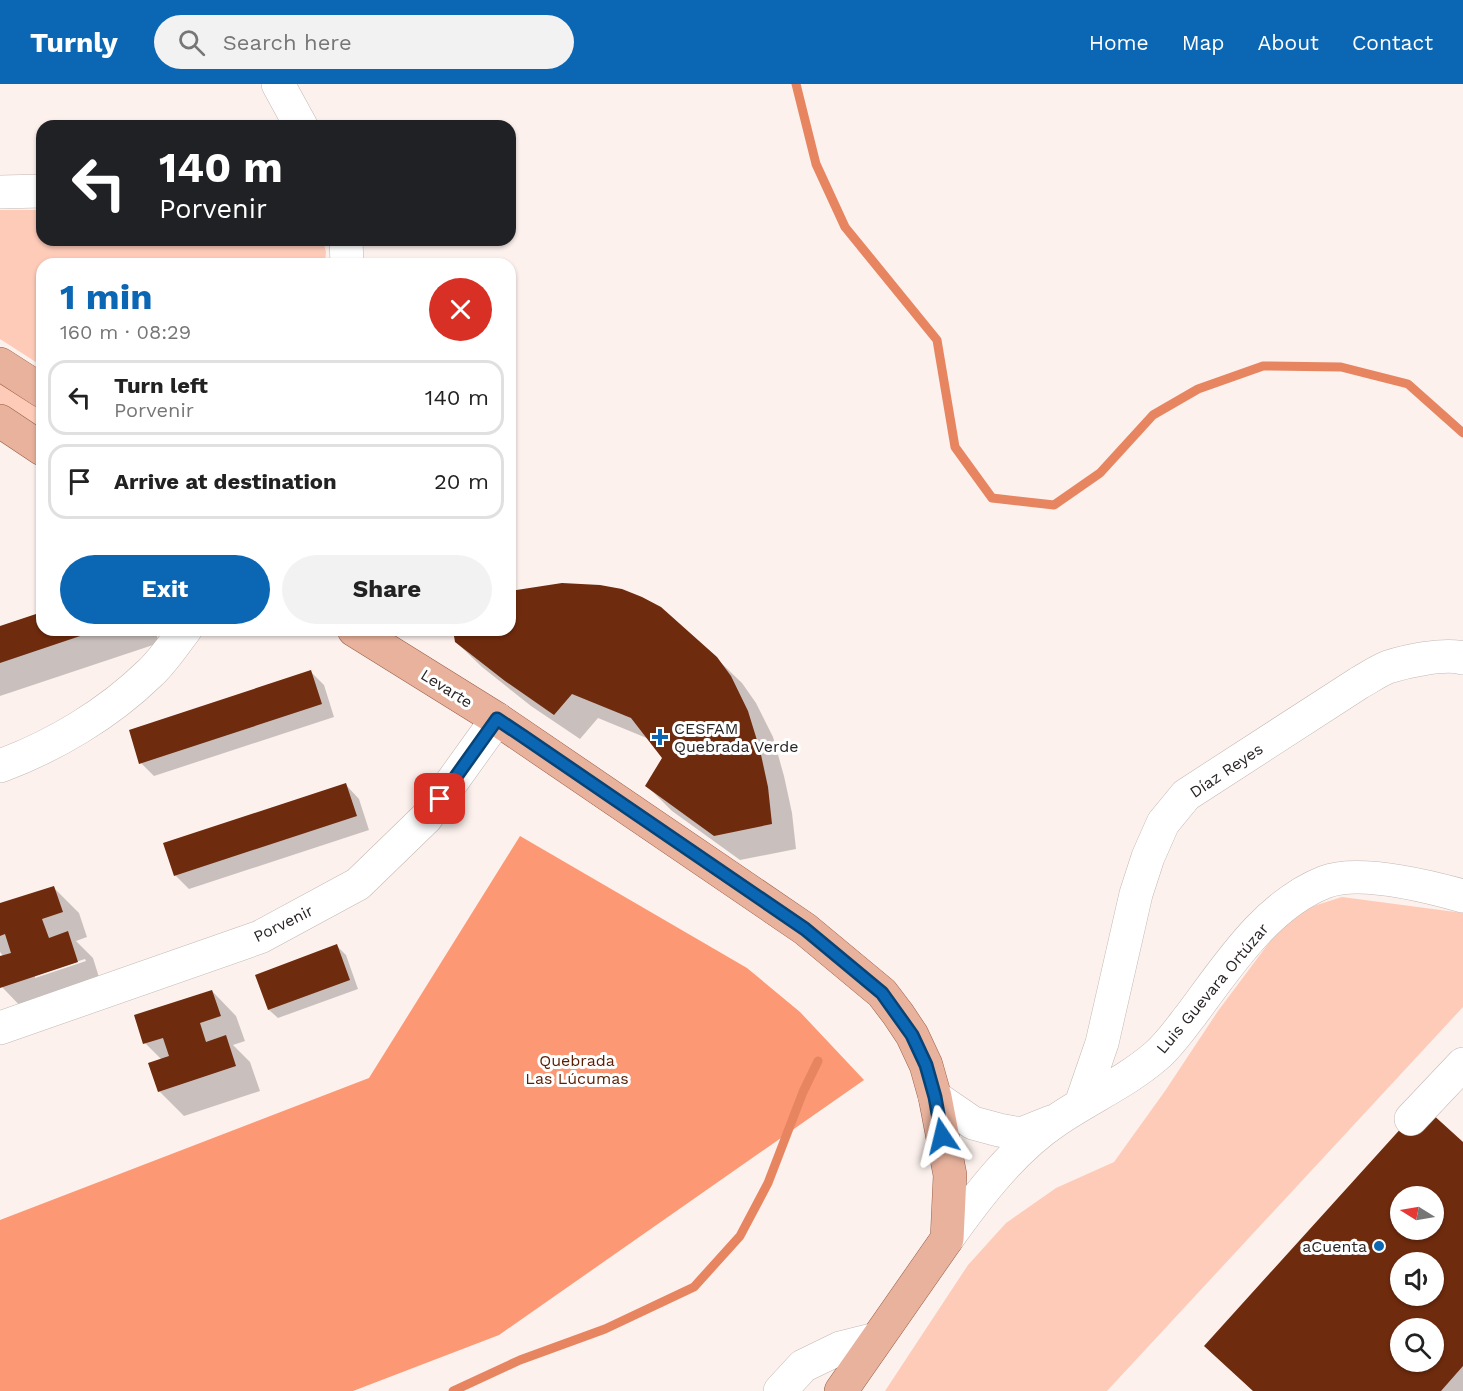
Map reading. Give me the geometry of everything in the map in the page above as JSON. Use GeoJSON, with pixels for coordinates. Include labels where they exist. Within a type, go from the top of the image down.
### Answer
{"type":"FeatureCollection","features":[{"type":"Feature","properties":{"kind":"main road"},"geometry":{"type":"LineString","coordinates":[[0,364],[36,387]]}},
{"type":"Feature","properties":{"kind":"main road"},"geometry":{"type":"LineString","coordinates":[[0,421],[36,435]]}},
{"type":"Feature","properties":{"kind":"main road","name":"Levarte"},"geometry":{"type":"LineString","coordinates":[[364,636],[497,719],[805,929],[882,993],[912,1035],[926,1065],[935,1097],[950,1175],[946,1239]]}},
{"type":"Feature","properties":{"kind":"main road"},"geometry":{"type":"LineString","coordinates":[[841,1391],[946,1239]]}},
{"type":"Feature","properties":{"kind":"street"},"geometry":{"type":"LineString","coordinates":[[278,84],[298,120]]}},
{"type":"Feature","properties":{"kind":"street"},"geometry":{"type":"LineString","coordinates":[[0,192],[36,191]]}},
{"type":"Feature","properties":{"kind":"street"},"geometry":{"type":"LineString","coordinates":[[0,766],[20,759],[91,721],[150,673],[180,636]]}},
{"type":"Feature","properties":{"kind":"street","name":"Díaz Reyes"},"geometry":{"type":"LineString","coordinates":[[1068,1112],[1102,1043],[1136,894],[1148,857],[1164,823],[1186,795],[1359,683],[1387,668],[1426,658],[1463,658]]}},
{"type":"Feature","properties":{"kind":"street","name":"Porvenir"},"geometry":{"type":"LineString","coordinates":[[0,1028],[260,937],[358,884],[426,818],[497,719]]}},
{"type":"Feature","properties":{"kind":"street","name":"Luis Guevara Ortúzar"},"geometry":{"type":"LineString","coordinates":[[946,1239],[984,1187],[1036,1136],[1068,1112],[1111,1088],[1156,1056],[1240,951],[1283,907],[1304,893],[1326,882],[1350,877],[1407,884],[1463,896]]}},
{"type":"Feature","properties":{"kind":"street"},"geometry":{"type":"LineString","coordinates":[[1412,1119],[1463,1064]]}},
{"type":"Feature","properties":{"kind":"street"},"geometry":{"type":"LineString","coordinates":[[935,1097],[973,1122],[1021,1134],[1068,1112]]}},
{"type":"Feature","properties":{"kind":"street"},"geometry":{"type":"LineString","coordinates":[[780,1391],[803,1366],[840,1348],[876,1339]]}},
{"type":"Feature","properties":{"kind":"shaded area"},"geometry":{"type":"Polygon","coordinates":[[[0,210],[36,210],[36,246],[324,246],[326,258],[36,258],[36,362],[0,339],[0,210]]]}},
{"type":"Feature","properties":{"kind":"shaded area"},"geometry":{"type":"Polygon","coordinates":[[[0,371],[36,396],[36,429],[0,405],[0,371]]]}},
{"type":"Feature","properties":{"kind":"shaded area"},"geometry":{"type":"Polygon","coordinates":[[[1342,897],[1463,913],[1463,1007],[1107,1391],[885,1391],[968,1265],[1006,1223],[1056,1188],[1114,1162],[1218,1011],[1277,932],[1304,909],[1342,897]]]}},
{"type":"Feature","properties":{"kind":"green space","name":"Quebrada Las Lúcumas"},"geometry":{"type":"Polygon","coordinates":[[[520,836],[747,968],[800,1012],[864,1080],[499,1335],[353,1391],[0,1391],[0,1220],[369,1078],[520,836]]]}},
{"type":"Feature","properties":{"kind":"building","name":"CESFAM Quebrada Verde"},"geometry":{"type":"Polygon","coordinates":[[[562,583],[622,589],[661,607],[717,657],[731,676],[748,711],[768,787],[772,824],[714,836],[645,786],[662,758],[631,718],[572,694],[554,715],[455,642],[454,636],[516,636],[516,590],[562,583]]]}},
{"type":"Feature","properties":{"kind":"building"},"geometry":{"type":"Polygon","coordinates":[[[36,614],[36,636],[80,636],[0,663],[0,626],[36,614]]]}},
{"type":"Feature","properties":{"kind":"building"},"geometry":{"type":"Polygon","coordinates":[[[311,670],[322,704],[139,764],[129,730],[311,670]]]}},
{"type":"Feature","properties":{"kind":"building"},"geometry":{"type":"Polygon","coordinates":[[[346,783],[357,816],[174,876],[163,843],[346,783]]]}},
{"type":"Feature","properties":{"kind":"building"},"geometry":{"type":"Polygon","coordinates":[[[54,886],[63,912],[42,919],[49,938],[68,931],[78,962],[0,988],[0,956],[11,953],[5,934],[0,936],[0,903],[54,886]]]}},
{"type":"Feature","properties":{"kind":"building"},"geometry":{"type":"Polygon","coordinates":[[[337,944],[350,980],[268,1010],[255,975],[337,944]]]}},
{"type":"Feature","properties":{"kind":"building"},"geometry":{"type":"Polygon","coordinates":[[[212,990],[221,1016],[200,1023],[206,1042],[226,1035],[236,1066],[158,1092],[148,1063],[169,1056],[163,1038],[143,1044],[134,1015],[212,990]]]}},
{"type":"Feature","properties":{"kind":"building","name":"aCuenta"},"geometry":{"type":"Polygon","coordinates":[[[1430,1112],[1463,1142],[1463,1366],[1441,1391],[1253,1391],[1204,1346],[1404,1125],[1430,1112]]]}},
{"type":"Feature","properties":{"kind":"waterway"},"geometry":{"type":"LineString","coordinates":[[796,84],[816,164],[845,227],[937,340],[955,447],[992,498],[1054,505],[1100,473],[1153,415],[1198,389],[1263,366],[1341,367],[1408,384],[1463,433]]}},
{"type":"Feature","properties":{"kind":"waterway"},"geometry":{"type":"LineString","coordinates":[[453,1391],[520,1360],[605,1329],[694,1287],[740,1236],[768,1183],[803,1092],[818,1061]]}},
{"type":"Feature","properties":{"kind":"place","name":"CESFAM Quebrada Verde"},"geometry":{"type":"Point","coordinates":[660,737]}},
{"type":"Feature","properties":{"kind":"place","name":"aCuenta"},"geometry":{"type":"Point","coordinates":[1379,1246]}},
{"type":"Feature","properties":{"kind":"route"},"geometry":{"type":"LineString","coordinates":[[440,799],[497,719],[524,737],[805,929],[882,993],[912,1035],[926,1065],[942,1136]]}}]}
